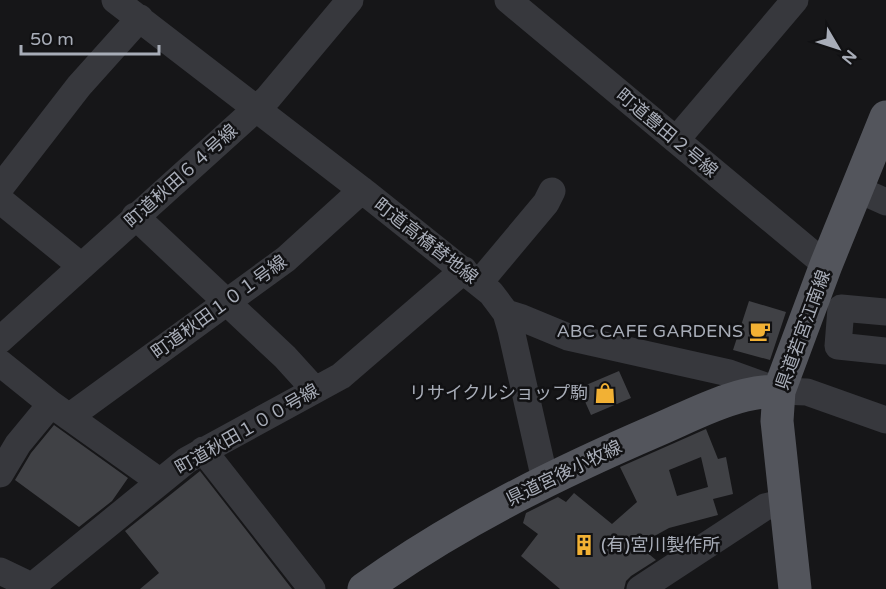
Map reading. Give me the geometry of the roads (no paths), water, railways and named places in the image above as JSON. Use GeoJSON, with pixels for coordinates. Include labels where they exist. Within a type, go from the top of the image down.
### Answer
{"type":"FeatureCollection","features":[{"type":"Feature","properties":{"kind":"main road","name":"県道若宮江南線"},"geometry":{"type":"LineString","coordinates":[[795,589],[777,421],[779,391],[826,265],[871,196],[886,117]]}},
{"type":"Feature","properties":{"kind":"main road","name":"県道宮後小牧線"},"geometry":{"type":"LineString","coordinates":[[364,589],[474,519],[545,480],[646,434],[743,394],[779,391]]}},
{"type":"Feature","properties":{"kind":"street","name":"町道高橋替地線"},"geometry":{"type":"LineString","coordinates":[[115,0],[472,276],[491,293],[506,313]]}},
{"type":"Feature","properties":{"kind":"street","name":"町道秋田６４号線"},"geometry":{"type":"LineString","coordinates":[[0,340],[135,216],[268,99],[350,0]]}},
{"type":"Feature","properties":{"kind":"street","name":"町道豊田２号線"},"geometry":{"type":"LineString","coordinates":[[508,0],[826,265]]}},
{"type":"Feature","properties":{"kind":"street"},"geometry":{"type":"LineString","coordinates":[[676,140],[795,0]]}},
{"type":"Feature","properties":{"kind":"street"},"geometry":{"type":"LineString","coordinates":[[0,188],[79,86],[140,18]]}},
{"type":"Feature","properties":{"kind":"street","name":"町道秋田１０１号線"},"geometry":{"type":"LineString","coordinates":[[0,474],[18,444],[60,410],[226,302],[286,259],[362,190]]}},
{"type":"Feature","properties":{"kind":"street","name":"町道秋田１００号線"},"geometry":{"type":"LineString","coordinates":[[30,588],[159,481],[203,450],[341,376],[472,276],[546,203],[552,191]]}},
{"type":"Feature","properties":{"kind":"street"},"geometry":{"type":"LineString","coordinates":[[0,200],[81,266]]}},
{"type":"Feature","properties":{"kind":"street"},"geometry":{"type":"LineString","coordinates":[[135,216],[285,357],[315,390]]}},
{"type":"Feature","properties":{"kind":"street"},"geometry":{"type":"LineString","coordinates":[[886,312],[841,308],[838,346],[886,351]]}},
{"type":"Feature","properties":{"kind":"street"},"geometry":{"type":"LineString","coordinates":[[506,313],[568,337],[729,373],[779,391],[807,392],[883,415]]}},
{"type":"Feature","properties":{"kind":"street"},"geometry":{"type":"LineString","coordinates":[[506,313],[545,480]]}},
{"type":"Feature","properties":{"kind":"street"},"geometry":{"type":"LineString","coordinates":[[0,363],[60,410],[159,481]]}},
{"type":"Feature","properties":{"kind":"street"},"geometry":{"type":"LineString","coordinates":[[203,450],[312,589]]}},
{"type":"Feature","properties":{"kind":"street"},"geometry":{"type":"LineString","coordinates":[[640,589],[765,507],[786,502]]}},
{"type":"Feature","properties":{"kind":"street"},"geometry":{"type":"LineString","coordinates":[[0,571],[30,588]]}},
{"type":"Feature","properties":{"kind":"place","name":"ABC CAFE GARDENS"},"geometry":{"type":"Point","coordinates":[760,331]}},
{"type":"Feature","properties":{"kind":"place","name":"リサイクルショップ駒"},"geometry":{"type":"Point","coordinates":[605,393]}},
{"type":"Feature","properties":{"kind":"place","name":"(有)宮川製作所"},"geometry":{"type":"Point","coordinates":[584,545]}}]}
